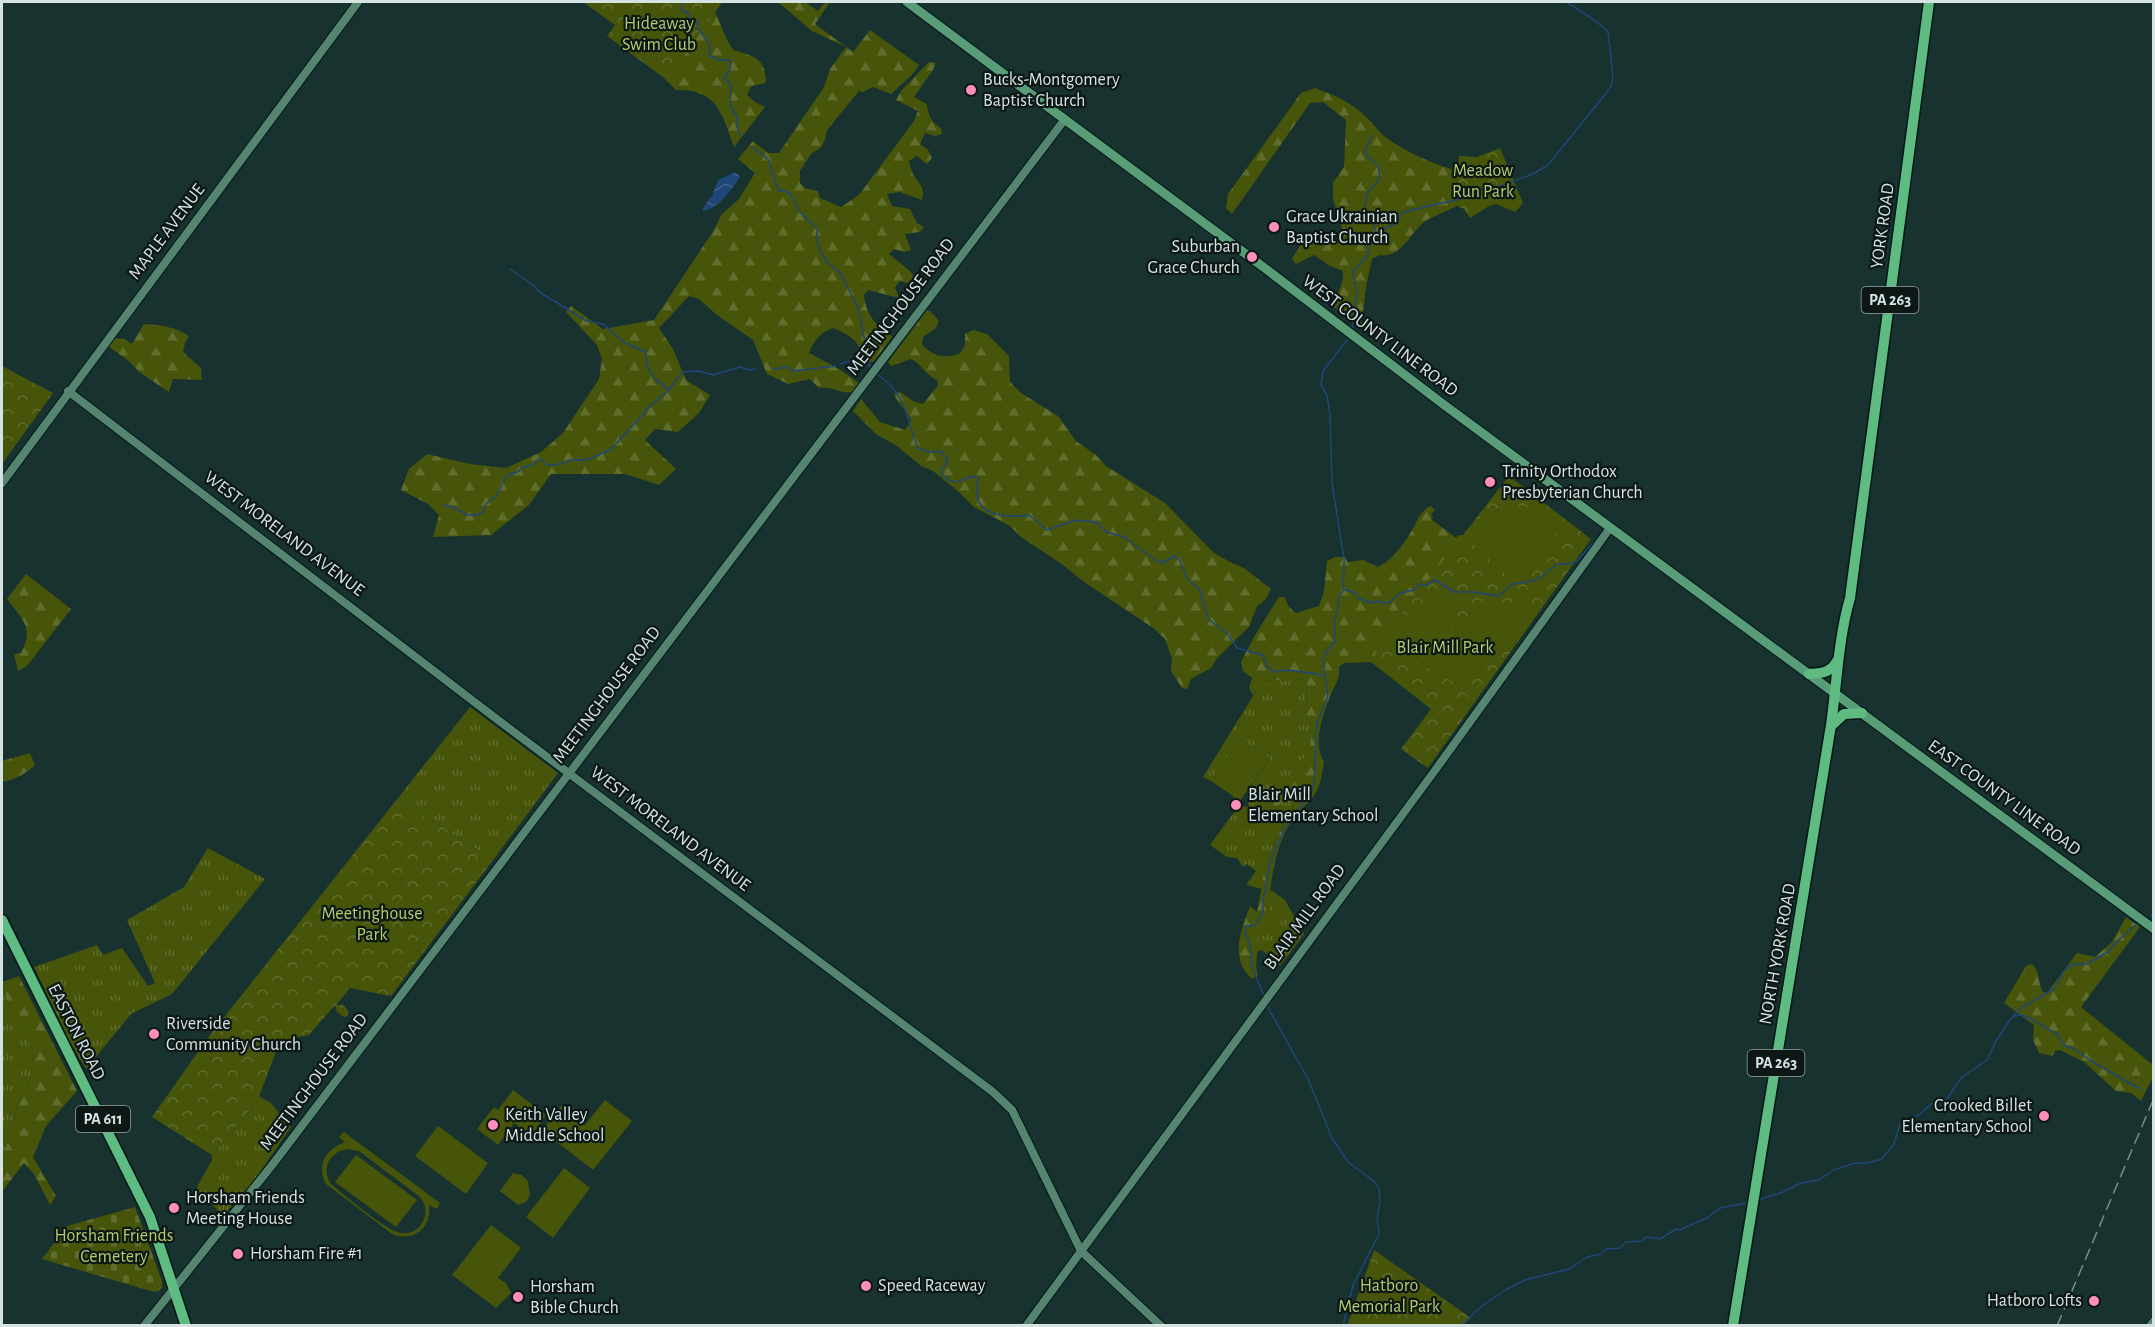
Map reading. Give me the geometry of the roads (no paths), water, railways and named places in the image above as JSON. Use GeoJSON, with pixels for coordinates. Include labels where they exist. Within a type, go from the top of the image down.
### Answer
{"type":"FeatureCollection","features":[{"type":"Feature","properties":{"kind":"highway","name":"YORK ROAD"},"geometry":{"type":"LineString","coordinates":[[1836,694],[1835,681],[1844,621],[1850,598],[1929,2]]}},
{"type":"Feature","properties":{"kind":"highway","name":"YORK ROAD"},"geometry":{"type":"LineString","coordinates":[[1836,694],[1842,679],[1850,626],[1850,598]]}},
{"type":"Feature","properties":{"kind":"highway"},"geometry":{"type":"LineString","coordinates":[[1809,674],[1832,669],[1839,658]]}},
{"type":"Feature","properties":{"kind":"highway","name":"NORTH YORK ROAD"},"geometry":{"type":"LineString","coordinates":[[1733,1326],[1836,694]]}},
{"type":"Feature","properties":{"kind":"highway"},"geometry":{"type":"LineString","coordinates":[[1831,725],[1844,714],[1862,713]]}},
{"type":"Feature","properties":{"kind":"highway","name":"EASTON ROAD"},"geometry":{"type":"LineString","coordinates":[[2,920],[150,1217],[186,1326]]}},
{"type":"Feature","properties":{"kind":"main road","name":"WEST COUNTY LINE ROAD"},"geometry":{"type":"LineString","coordinates":[[907,2],[1363,345],[1836,694]]}},
{"type":"Feature","properties":{"kind":"main road","name":"EAST COUNTY LINE ROAD"},"geometry":{"type":"LineString","coordinates":[[1836,694],[2154,929]]}},
{"type":"Feature","properties":{"kind":"street","name":"MAPLE AVENUE"},"geometry":{"type":"LineString","coordinates":[[2,483],[358,2]]}},
{"type":"Feature","properties":{"kind":"street","name":"MEETINGHOUSE ROAD"},"geometry":{"type":"LineString","coordinates":[[144,1326],[273,1164],[1065,119]]}},
{"type":"Feature","properties":{"kind":"street","name":"WEST MORELAND AVENUE"},"geometry":{"type":"LineString","coordinates":[[68,391],[1003,1100],[1012,1110],[1081,1251],[1161,1326]]}},
{"type":"Feature","properties":{"kind":"street","name":"BLAIR MILL ROAD"},"geometry":{"type":"LineString","coordinates":[[1026,1326],[1436,769],[1610,528]]}},
{"type":"Feature","properties":{"kind":"street"},"geometry":{"type":"LineString","coordinates":[[2150,1326],[2154,1321]]}},
{"type":"Feature","properties":{"kind":"water"},"geometry":{"type":"Polygon","coordinates":[[[736,172],[740,177],[729,193],[714,207],[703,211],[718,180],[736,172]]]}},
{"type":"Feature","properties":{"kind":"waterway"},"geometry":{"type":"LineString","coordinates":[[682,2],[681,10],[688,13],[690,20],[698,21],[698,29],[709,43],[710,56],[730,61],[730,70],[724,79],[731,86],[730,105],[738,118],[736,122],[740,136]]}},
{"type":"Feature","properties":{"kind":"waterway"},"geometry":{"type":"LineString","coordinates":[[1376,234],[1381,236],[1383,229],[1395,224],[1403,212],[1460,199],[1482,189],[1492,189],[1533,174],[1548,165],[1611,87],[1613,75],[1608,32],[1566,2]]}},
{"type":"Feature","properties":{"kind":"waterway"},"geometry":{"type":"LineString","coordinates":[[1352,328],[1357,291],[1352,273],[1368,254],[1372,239],[1376,234],[1374,225],[1363,216],[1368,192],[1380,176],[1378,166],[1367,156],[1365,150],[1372,135]]}},
{"type":"Feature","properties":{"kind":"waterway"},"geometry":{"type":"LineString","coordinates":[[752,147],[768,159],[779,191],[790,194],[799,211],[817,229],[817,240],[821,252],[827,262],[840,273],[858,307],[870,367]]}},
{"type":"Feature","properties":{"kind":"waterway"},"geometry":{"type":"LineString","coordinates":[[510,269],[541,293],[587,321],[603,324],[625,343],[646,352],[647,365],[651,373],[669,389]]}},
{"type":"Feature","properties":{"kind":"waterway"},"geometry":{"type":"LineString","coordinates":[[1264,996],[1252,967],[1250,945],[1245,933],[1246,926],[1256,924],[1263,912],[1263,901],[1274,852],[1289,820],[1311,793],[1314,783],[1317,723],[1328,696],[1323,661],[1325,654],[1335,641],[1335,620],[1340,595],[1344,590],[1344,559],[1332,483],[1330,415],[1327,395],[1321,385],[1323,371],[1347,340]]}},
{"type":"Feature","properties":{"kind":"waterway"},"geometry":{"type":"LineString","coordinates":[[841,364],[857,358],[863,365],[870,365]]}},
{"type":"Feature","properties":{"kind":"waterway"},"geometry":{"type":"LineString","coordinates":[[774,369],[787,367],[792,371],[836,366]]}},
{"type":"Feature","properties":{"kind":"waterway"},"geometry":{"type":"LineString","coordinates":[[444,505],[467,515],[477,515],[483,512],[486,504],[496,496],[507,476],[521,468],[533,465],[539,459],[548,465],[561,464],[570,460],[586,460],[610,450],[650,406],[667,392],[683,372],[698,371],[713,375],[740,367],[755,369]]}},
{"type":"Feature","properties":{"kind":"waterway"},"geometry":{"type":"LineString","coordinates":[[877,374],[895,390],[900,399],[918,448],[928,452],[941,451],[948,461],[942,469],[942,474],[950,481],[976,476],[978,478],[978,499],[988,511],[1009,516],[1029,515],[1047,530],[1076,520],[1095,522],[1106,532],[1124,537],[1157,561],[1162,563],[1175,556],[1179,559],[1187,578],[1200,590],[1208,619],[1228,634],[1237,648],[1263,655],[1267,667],[1275,672],[1289,670],[1323,675]]}},
{"type":"Feature","properties":{"kind":"waterway"},"geometry":{"type":"LineString","coordinates":[[1345,590],[1356,593],[1358,598],[1371,603],[1376,601],[1389,603],[1400,593],[1414,590],[1419,584],[1426,585],[1435,580],[1454,592],[1475,592],[1498,596],[1513,584],[1541,577],[1557,564],[1577,561],[1593,543]]}},
{"type":"Feature","properties":{"kind":"waterway"},"geometry":{"type":"LineString","coordinates":[[2151,916],[2154,912]]}},
{"type":"Feature","properties":{"kind":"waterway"},"geometry":{"type":"LineString","coordinates":[[1758,1200],[1801,1183],[1819,1180],[1834,1170],[1855,1163],[1868,1163],[1882,1159],[1894,1144],[1900,1124],[1920,1114],[1931,1104],[1946,1100],[1962,1077],[1987,1060],[2009,1021],[2021,1008],[2055,988],[2068,967],[2087,964],[2108,952],[2136,925]]}},
{"type":"Feature","properties":{"kind":"waterway"},"geometry":{"type":"LineString","coordinates":[[1266,1004],[1308,1079],[1332,1138],[1348,1162],[1375,1182],[1379,1189],[1377,1219],[1379,1234],[1353,1285],[1343,1326]]}},
{"type":"Feature","properties":{"kind":"waterway"},"geometry":{"type":"LineString","coordinates":[[2014,1016],[2021,1015],[2031,1019],[2057,1034],[2064,1045],[2140,1089]]}},
{"type":"Feature","properties":{"kind":"waterway"},"geometry":{"type":"LineString","coordinates":[[1460,1326],[1483,1305],[1525,1280],[1569,1269],[1587,1257],[1601,1254],[1606,1249],[1620,1248],[1626,1242],[1642,1241],[1646,1237],[1660,1239],[1676,1229],[1679,1230],[1707,1218],[1720,1208],[1747,1203]]}},
{"type":"Feature","properties":{"kind":"railway"},"geometry":{"type":"LineString","coordinates":[[2057,1326],[2154,1098]]}},
{"type":"Feature","properties":{"kind":"place","name":"Bucks-Montgomery Baptist Church"},"geometry":{"type":"Point","coordinates":[971,90]}},
{"type":"Feature","properties":{"kind":"place","name":"Grace Ukrainian Baptist Church"},"geometry":{"type":"Point","coordinates":[1274,227]}},
{"type":"Feature","properties":{"kind":"place","name":"Suburban Grace Church"},"geometry":{"type":"Point","coordinates":[1252,257]}},
{"type":"Feature","properties":{"kind":"place","name":"Trinity Orthodox Presbyterian Church"},"geometry":{"type":"Point","coordinates":[1490,482]}},
{"type":"Feature","properties":{"kind":"place","name":"Blair Mill Elementary School"},"geometry":{"type":"Point","coordinates":[1236,805]}},
{"type":"Feature","properties":{"kind":"place","name":"Riverside Community Church"},"geometry":{"type":"Point","coordinates":[154,1034]}},
{"type":"Feature","properties":{"kind":"place","name":"Crooked Billet Elementary School"},"geometry":{"type":"Point","coordinates":[2044,1116]}},
{"type":"Feature","properties":{"kind":"place","name":"Keith Valley Middle School"},"geometry":{"type":"Point","coordinates":[493,1125]}},
{"type":"Feature","properties":{"kind":"place","name":"Horsham Friends Meeting House"},"geometry":{"type":"Point","coordinates":[174,1208]}},
{"type":"Feature","properties":{"kind":"place","name":"Horsham Fire #1"},"geometry":{"type":"Point","coordinates":[238,1254]}},
{"type":"Feature","properties":{"kind":"place","name":"Speed Raceway"},"geometry":{"type":"Point","coordinates":[866,1286]}},
{"type":"Feature","properties":{"kind":"place","name":"Horsham Bible Church"},"geometry":{"type":"Point","coordinates":[518,1297]}},
{"type":"Feature","properties":{"kind":"place","name":"Hatboro Lofts"},"geometry":{"type":"Point","coordinates":[2094,1301]}},
{"type":"Feature","properties":{"kind":"park label","name":"Hideaway Swim Club"},"geometry":{"type":"Point","coordinates":[659,34]}},
{"type":"Feature","properties":{"kind":"park label","name":"Meadow Run Park"},"geometry":{"type":"Point","coordinates":[1483,181]}},
{"type":"Feature","properties":{"kind":"park label","name":"Blair Mill Park"},"geometry":{"type":"Point","coordinates":[1445,648]}},
{"type":"Feature","properties":{"kind":"park label","name":"Meetinghouse Park"},"geometry":{"type":"Point","coordinates":[372,924]}},
{"type":"Feature","properties":{"kind":"park label","name":"Horsham Friends Cemetery"},"geometry":{"type":"Point","coordinates":[114,1246]}},
{"type":"Feature","properties":{"kind":"park label","name":"Hatboro Memorial Park"},"geometry":{"type":"Point","coordinates":[1389,1296]}}]}
